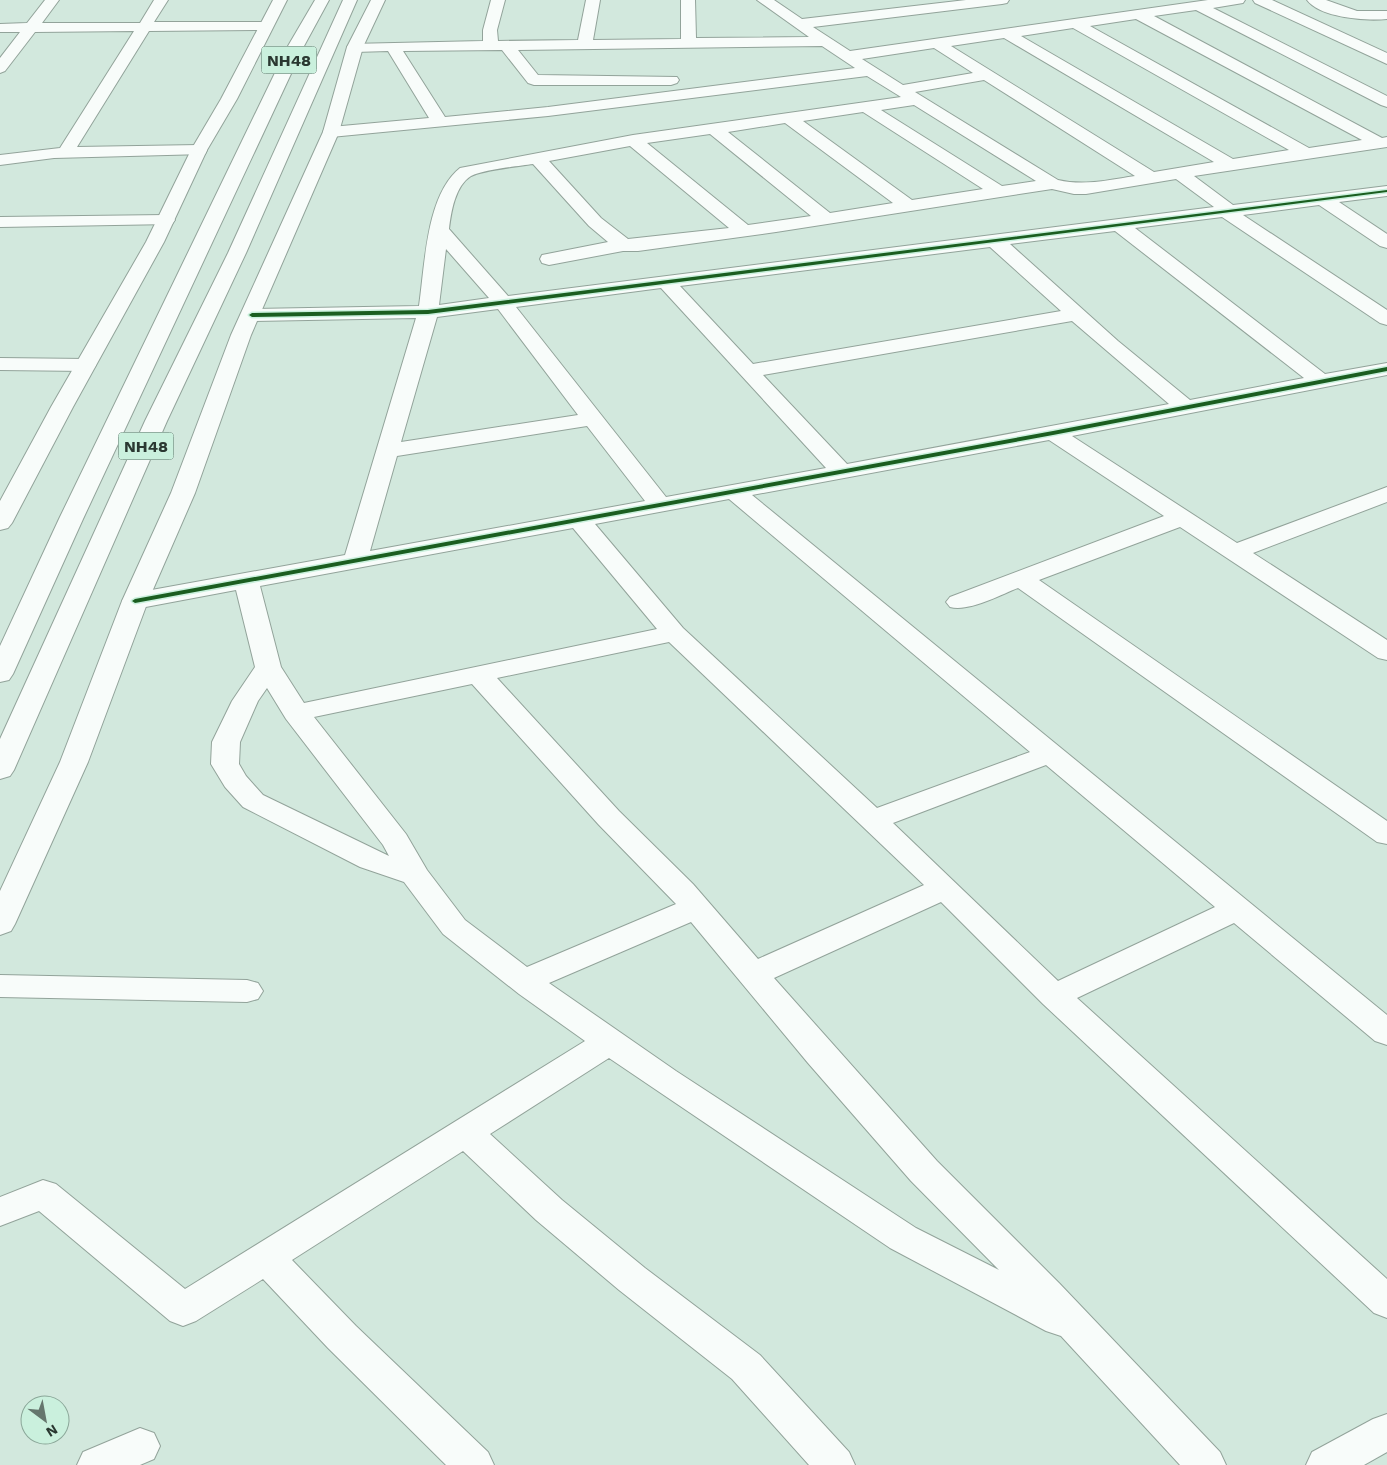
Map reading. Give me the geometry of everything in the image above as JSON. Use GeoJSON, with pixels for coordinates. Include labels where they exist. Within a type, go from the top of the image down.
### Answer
{"type":"FeatureCollection","features":[{"type":"Feature","properties":{"kind":"main road"},"geometry":{"type":"LineString","coordinates":[[0,68],[52,0]]}},
{"type":"Feature","properties":{"kind":"main road"},"geometry":{"type":"LineString","coordinates":[[65,153],[161,0]]}},
{"type":"Feature","properties":{"kind":"main road"},"geometry":{"type":"LineString","coordinates":[[0,523],[166,220],[199,150],[229,99],[280,0]]}},
{"type":"Feature","properties":{"kind":"main road","name":"NH48"},"geometry":{"type":"LineString","coordinates":[[0,674],[71,519],[296,46],[322,0]]}},
{"type":"Feature","properties":{"kind":"main road","name":"NH48"},"geometry":{"type":"LineString","coordinates":[[0,770],[156,421],[237,254],[350,0]]}},
{"type":"Feature","properties":{"kind":"main road"},"geometry":{"type":"LineString","coordinates":[[0,924],[74,762],[135,601],[183,493],[241,335],[252,315],[331,132],[356,48],[378,0]]}},
{"type":"Feature","properties":{"kind":"main road"},"geometry":{"type":"LineString","coordinates":[[491,46],[490,30],[498,0]]}},
{"type":"Feature","properties":{"kind":"main road"},"geometry":{"type":"LineString","coordinates":[[584,45],[593,0]]}},
{"type":"Feature","properties":{"kind":"main road"},"geometry":{"type":"LineString","coordinates":[[688,0],[689,43]]}},
{"type":"Feature","properties":{"kind":"main road"},"geometry":{"type":"LineString","coordinates":[[769,0],[798,24],[870,71],[1052,184],[1074,189],[1086,189],[1306,153],[1383,143]]}},
{"type":"Feature","properties":{"kind":"main road"},"geometry":{"type":"LineString","coordinates":[[798,24],[1002,0]]}},
{"type":"Feature","properties":{"kind":"main road"},"geometry":{"type":"LineString","coordinates":[[848,56],[1238,0]]}},
{"type":"Feature","properties":{"kind":"main road"},"geometry":{"type":"LineString","coordinates":[[1260,0],[1387,59]]}},
{"type":"Feature","properties":{"kind":"main road"},"geometry":{"type":"LineString","coordinates":[[1314,0],[1343,14],[1354,16],[1387,15]]}},
{"type":"Feature","properties":{"kind":"main road"},"geometry":{"type":"LineString","coordinates":[[1198,6],[1387,102]]}},
{"type":"Feature","properties":{"kind":"main road"},"geometry":{"type":"LineString","coordinates":[[1138,14],[1383,143]]}},
{"type":"Feature","properties":{"kind":"main road"},"geometry":{"type":"LineString","coordinates":[[1074,23],[1306,153]]}},
{"type":"Feature","properties":{"kind":"main road"},"geometry":{"type":"LineString","coordinates":[[0,28],[266,26]]}},
{"type":"Feature","properties":{"kind":"main road"},"geometry":{"type":"LineString","coordinates":[[1006,33],[1230,165]]}},
{"type":"Feature","properties":{"kind":"main road"},"geometry":{"type":"LineString","coordinates":[[356,48],[825,41]]}},
{"type":"Feature","properties":{"kind":"main road"},"geometry":{"type":"LineString","coordinates":[[936,43],[1151,178]]}},
{"type":"Feature","properties":{"kind":"main road"},"geometry":{"type":"LineString","coordinates":[[507,46],[534,80],[567,108]]}},
{"type":"Feature","properties":{"kind":"main road"},"geometry":{"type":"LineString","coordinates":[[393,47],[440,122]]}},
{"type":"Feature","properties":{"kind":"main road"},"geometry":{"type":"LineString","coordinates":[[1142,62],[1206,50]]}},
{"type":"Feature","properties":{"kind":"main road"},"geometry":{"type":"LineString","coordinates":[[331,132],[567,108],[772,81],[870,71]]}},
{"type":"Feature","properties":{"kind":"main road"},"geometry":{"type":"LineString","coordinates":[[901,90],[987,75]]}},
{"type":"Feature","properties":{"kind":"main road"},"geometry":{"type":"LineString","coordinates":[[534,80],[772,81]]}},
{"type":"Feature","properties":{"kind":"main road"},"geometry":{"type":"LineString","coordinates":[[354,561],[428,312],[442,210],[456,180],[466,172],[477,169],[633,140],[917,100]]}},
{"type":"Feature","properties":{"kind":"main road"},"geometry":{"type":"LineString","coordinates":[[864,106],[999,192]]}},
{"type":"Feature","properties":{"kind":"main road"},"geometry":{"type":"LineString","coordinates":[[787,118],[909,207]]}},
{"type":"Feature","properties":{"kind":"main road"},"geometry":{"type":"LineString","coordinates":[[713,128],[826,219]]}},
{"type":"Feature","properties":{"kind":"main road"},"geometry":{"type":"LineString","coordinates":[[633,140],[744,231]]}},
{"type":"Feature","properties":{"kind":"main road"},"geometry":{"type":"LineString","coordinates":[[0,160],[65,153],[199,150]]}},
{"type":"Feature","properties":{"kind":"main road"},"geometry":{"type":"LineString","coordinates":[[538,159],[596,222],[623,245]]}},
{"type":"Feature","properties":{"kind":"main road"},"geometry":{"type":"LineString","coordinates":[[1180,174],[1228,211],[1387,319]]}},
{"type":"Feature","properties":{"kind":"main road"},"geometry":{"type":"LineString","coordinates":[[549,259],[623,245],[744,231],[1052,184]]}},
{"type":"Feature","properties":{"kind":"main road"},"geometry":{"type":"LineString","coordinates":[[252,315],[428,312],[1387,191]]}},
{"type":"Feature","properties":{"kind":"main road"},"geometry":{"type":"LineString","coordinates":[[1322,199],[1387,242]]}},
{"type":"Feature","properties":{"kind":"main road"},"geometry":{"type":"LineString","coordinates":[[1,224],[166,220]]}},
{"type":"Feature","properties":{"kind":"main road"},"geometry":{"type":"LineString","coordinates":[[1119,225],[1322,382]]}},
{"type":"Feature","properties":{"kind":"main road"},"geometry":{"type":"LineString","coordinates":[[439,229],[503,303],[660,505]]}},
{"type":"Feature","properties":{"kind":"main road"},"geometry":{"type":"LineString","coordinates":[[994,240],[1076,314],[1186,408]]}},
{"type":"Feature","properties":{"kind":"main road"},"geometry":{"type":"LineString","coordinates":[[666,282],[842,472]]}},
{"type":"Feature","properties":{"kind":"main road"},"geometry":{"type":"LineString","coordinates":[[748,370],[1076,314]]}},
{"type":"Feature","properties":{"kind":"main road"},"geometry":{"type":"LineString","coordinates":[[0,364],[86,365]]}},
{"type":"Feature","properties":{"kind":"main road"},"geometry":{"type":"LineString","coordinates":[[135,601],[1053,433],[1387,369]]}},
{"type":"Feature","properties":{"kind":"main road"},"geometry":{"type":"LineString","coordinates":[[387,451],[592,419]]}},
{"type":"Feature","properties":{"kind":"main road"},"geometry":{"type":"LineString","coordinates":[[1053,433],[1387,652]]}},
{"type":"Feature","properties":{"kind":"main road"},"geometry":{"type":"LineString","coordinates":[[734,492],[1387,1033]]}},
{"type":"Feature","properties":{"kind":"main road"},"geometry":{"type":"LineString","coordinates":[[1235,552],[1376,498],[1387,515]]}},
{"type":"Feature","properties":{"kind":"main road"},"geometry":{"type":"LineString","coordinates":[[959,602],[1182,518]]}},
{"type":"Feature","properties":{"kind":"main road"},"geometry":{"type":"LineString","coordinates":[[579,520],[674,633],[945,888],[1054,996],[1387,1302]]}},
{"type":"Feature","properties":{"kind":"main road"},"geometry":{"type":"LineString","coordinates":[[1020,578],[1387,835]]}},
{"type":"Feature","properties":{"kind":"main road"},"geometry":{"type":"LineString","coordinates":[[246,581],[268,667],[296,713],[396,841],[415,875],[454,927],[524,981],[609,1042],[903,1238],[1078,1329]]}},
{"type":"Feature","properties":{"kind":"main road"},"geometry":{"type":"LineString","coordinates":[[296,713],[674,633]]}},
{"type":"Feature","properties":{"kind":"main road"},"geometry":{"type":"LineString","coordinates":[[268,667],[245,701],[226,742],[224,764],[235,781],[253,802],[371,860],[415,875]]}},
{"type":"Feature","properties":{"kind":"main road"},"geometry":{"type":"LineString","coordinates":[[478,674],[610,818],[696,908],[820,1054],[924,1171],[1078,1329],[1206,1465]]}},
{"type":"Feature","properties":{"kind":"main road"},"geometry":{"type":"LineString","coordinates":[[873,820],[1050,754]]}},
{"type":"Feature","properties":{"kind":"main road"},"geometry":{"type":"LineString","coordinates":[[754,974],[945,888]]}},
{"type":"Feature","properties":{"kind":"main road"},"geometry":{"type":"LineString","coordinates":[[524,981],[696,908]]}},
{"type":"Feature","properties":{"kind":"main road"},"geometry":{"type":"LineString","coordinates":[[1054,996],[1237,909]]}},
{"type":"Feature","properties":{"kind":"main road"},"geometry":{"type":"LineString","coordinates":[[0,986],[247,991]]}},
{"type":"Feature","properties":{"kind":"main road"},"geometry":{"type":"LineString","coordinates":[[0,1212],[43,1194],[183,1310],[609,1042]]}},
{"type":"Feature","properties":{"kind":"main road"},"geometry":{"type":"LineString","coordinates":[[466,1132],[549,1210],[632,1279],[746,1367],[834,1465]]}},
{"type":"Feature","properties":{"kind":"main road"},"geometry":{"type":"LineString","coordinates":[[266,1258],[342,1337],[474,1465]]}},
{"type":"Feature","properties":{"kind":"main road"},"geometry":{"type":"LineString","coordinates":[[1326,1465],[1387,1432]]}},
{"type":"Feature","properties":{"kind":"main road"},"geometry":{"type":"LineString","coordinates":[[97,1465],[140,1446]]}},
{"type":"Feature","properties":{"kind":"cycle path"},"geometry":{"type":"LineString","coordinates":[[252,315],[428,312],[1387,191]]}},
{"type":"Feature","properties":{"kind":"cycle path"},"geometry":{"type":"LineString","coordinates":[[135,601],[1053,433],[1387,369]]}}]}
